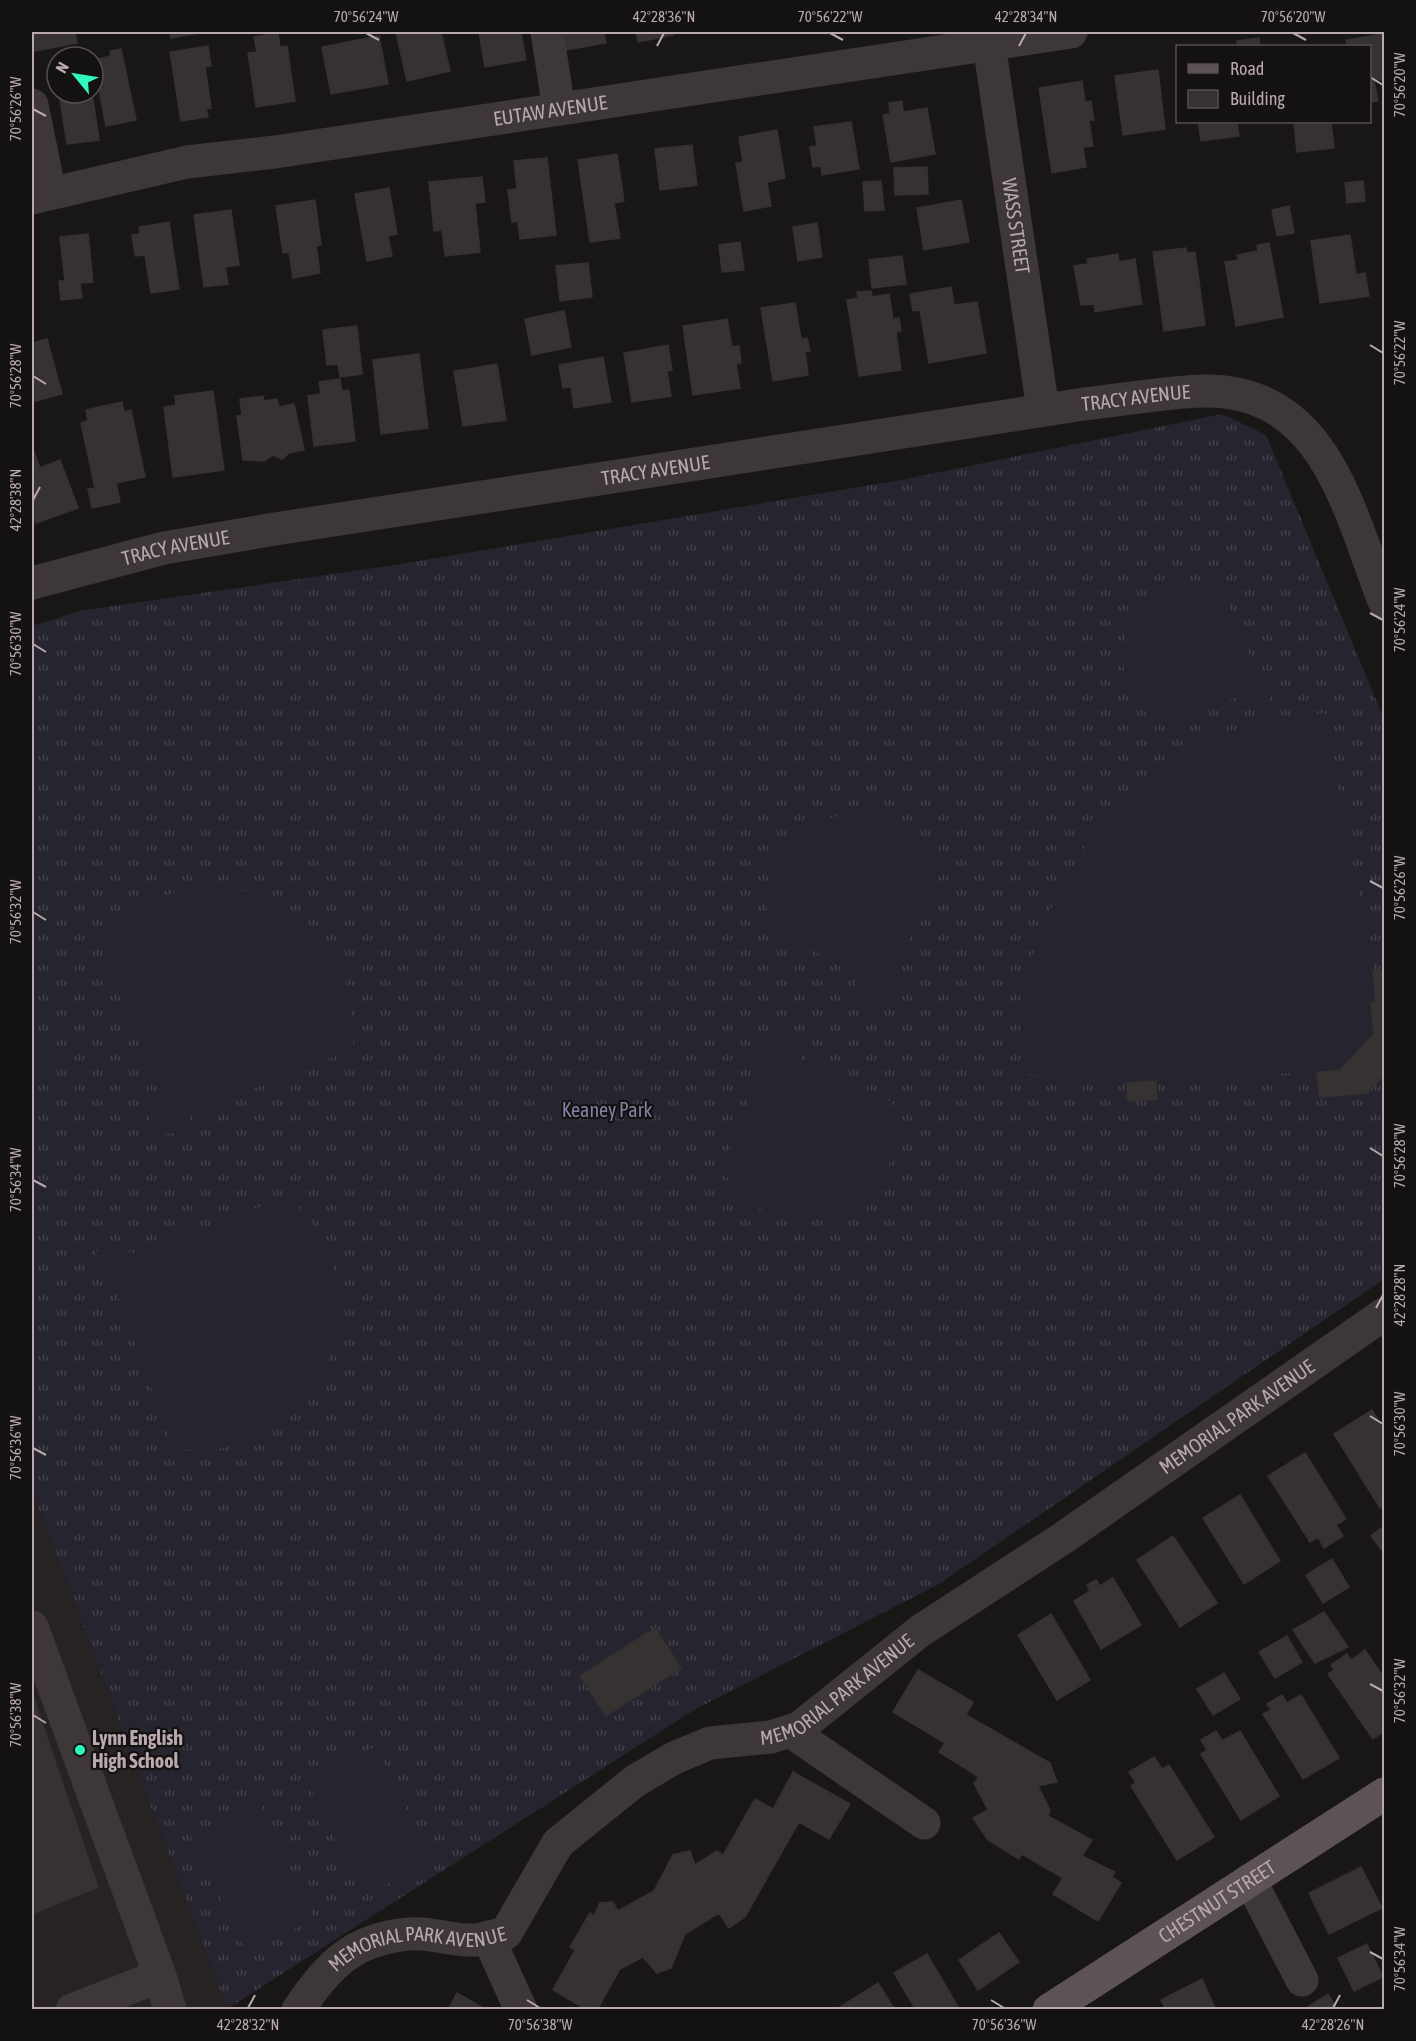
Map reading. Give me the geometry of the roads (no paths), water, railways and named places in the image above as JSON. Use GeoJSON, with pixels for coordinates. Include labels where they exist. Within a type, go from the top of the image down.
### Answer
{"type":"FeatureCollection","features":[{"type":"Feature","properties":{"kind":"main road","name":"CHESTNUT STREET"},"geometry":{"type":"LineString","coordinates":[[1049,2010],[1250,1880],[1382,1802]]}},
{"type":"Feature","properties":{"kind":"street"},"geometry":{"type":"LineString","coordinates":[[547,32],[559,109]]}},
{"type":"Feature","properties":{"kind":"street","name":"EUTAW AVENUE"},"geometry":{"type":"LineString","coordinates":[[41,195],[187,162],[275,152],[1071,32]]}},
{"type":"Feature","properties":{"kind":"street","name":"WASS STREET"},"geometry":{"type":"LineString","coordinates":[[989,44],[1043,410]]}},
{"type":"Feature","properties":{"kind":"street"},"geometry":{"type":"LineString","coordinates":[[32,105],[41,195]]}},
{"type":"Feature","properties":{"kind":"street","name":"TRACY AVENUE"},"geometry":{"type":"LineString","coordinates":[[32,582],[164,548],[214,539],[1043,410],[1203,391],[1238,394],[1267,403],[1291,418],[1319,447],[1377,561],[1384,601]]}},
{"type":"Feature","properties":{"kind":"street","name":"MEMORIAL PARK AVENUE"},"geometry":{"type":"LineString","coordinates":[[298,2010],[320,1977],[342,1956],[375,1942],[409,1934],[474,1940],[506,1932],[558,1843],[635,1781],[674,1758],[710,1743],[771,1737],[799,1728],[920,1631],[1063,1538],[1384,1314]]}},
{"type":"Feature","properties":{"kind":"street"},"geometry":{"type":"LineString","coordinates":[[32,1627],[160,1976],[170,2010]]}},
{"type":"Feature","properties":{"kind":"street"},"geometry":{"type":"LineString","coordinates":[[790,1731],[924,1823]]}},
{"type":"Feature","properties":{"kind":"street"},"geometry":{"type":"LineString","coordinates":[[1250,1880],[1302,1980]]}},
{"type":"Feature","properties":{"kind":"street"},"geometry":{"type":"LineString","coordinates":[[488,1937],[521,2010]]}},
{"type":"Feature","properties":{"kind":"street"},"geometry":{"type":"LineString","coordinates":[[72,2010],[160,1976]]}},
{"type":"Feature","properties":{"kind":"place","name":"Lynn English High School"},"geometry":{"type":"Point","coordinates":[80,1750]}},
{"type":"Feature","properties":{"kind":"park label","name":"Keaney Park"},"geometry":{"type":"Point","coordinates":[607,1110]}}]}
